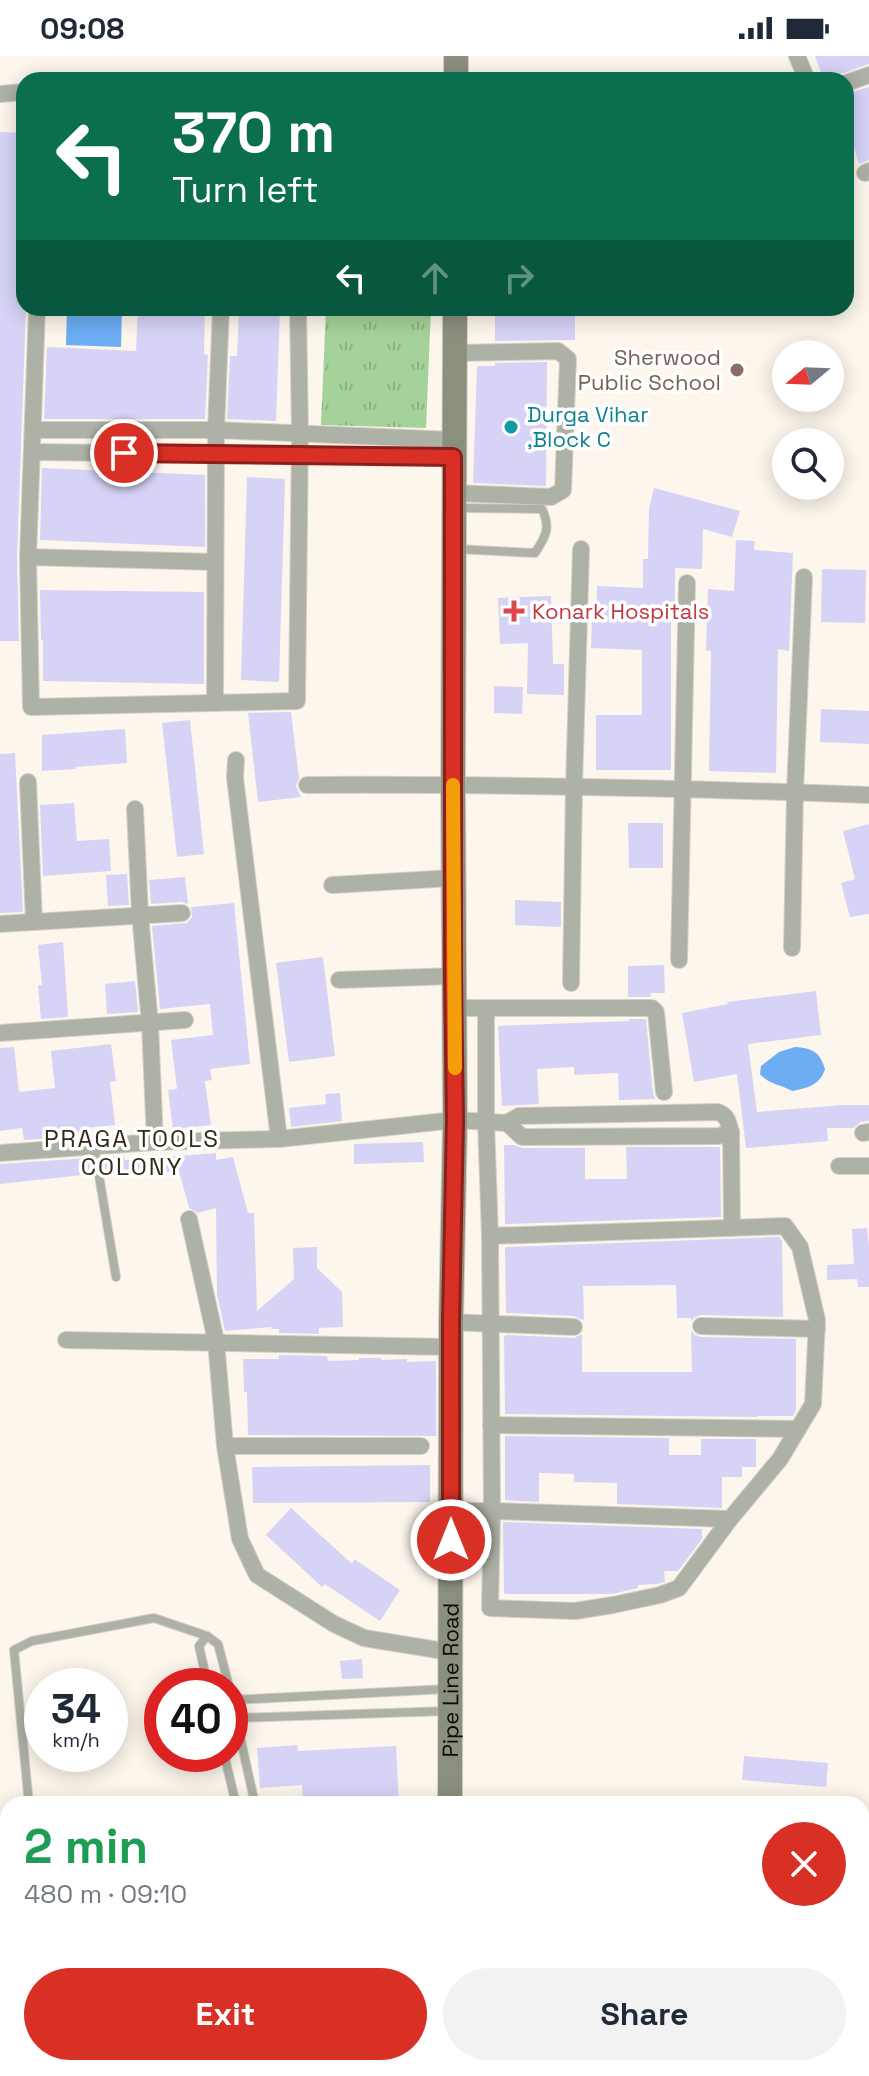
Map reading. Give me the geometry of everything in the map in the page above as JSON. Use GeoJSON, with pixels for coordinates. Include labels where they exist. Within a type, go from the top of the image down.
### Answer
{"type":"FeatureCollection","features":[{"type":"Feature","properties":{"kind":"street"},"geometry":{"type":"LineString","coordinates":[[37,316],[28,557],[31,707],[297,701],[298,316]]}},
{"type":"Feature","properties":{"kind":"street"},"geometry":{"type":"LineString","coordinates":[[215,703],[216,430],[221,316]]}},
{"type":"Feature","properties":{"kind":"street","name":"Pipe Line Road"},"geometry":{"type":"LineString","coordinates":[[450,1796],[451,1335],[455,1120],[455,316]]}},
{"type":"Feature","properties":{"kind":"street"},"geometry":{"type":"LineString","coordinates":[[453,501],[551,497],[563,490],[568,359],[558,351],[454,353]]}},
{"type":"Feature","properties":{"kind":"street"},"geometry":{"type":"LineString","coordinates":[[33,430],[216,430],[408,439],[453,448]]}},
{"type":"Feature","properties":{"kind":"street"},"geometry":{"type":"LineString","coordinates":[[32,452],[299,455],[453,448]]}},
{"type":"Feature","properties":{"kind":"street"},"geometry":{"type":"LineString","coordinates":[[571,983],[581,549]]}},
{"type":"Feature","properties":{"kind":"street"},"geometry":{"type":"LineString","coordinates":[[28,557],[215,562]]}},
{"type":"Feature","properties":{"kind":"street"},"geometry":{"type":"LineString","coordinates":[[792,948],[804,577]]}},
{"type":"Feature","properties":{"kind":"street"},"geometry":{"type":"LineString","coordinates":[[679,960],[687,583]]}},
{"type":"Feature","properties":{"kind":"street"},"geometry":{"type":"LineString","coordinates":[[236,760],[235,778],[279,1139]]}},
{"type":"Feature","properties":{"kind":"street"},"geometry":{"type":"LineString","coordinates":[[28,782],[34,922]]}},
{"type":"Feature","properties":{"kind":"street"},"geometry":{"type":"LineString","coordinates":[[307,785],[574,786],[869,795]]}},
{"type":"Feature","properties":{"kind":"street"},"geometry":{"type":"LineString","coordinates":[[135,809],[155,1142]]}},
{"type":"Feature","properties":{"kind":"street"},"geometry":{"type":"LineString","coordinates":[[332,885],[453,878]]}},
{"type":"Feature","properties":{"kind":"street"},"geometry":{"type":"LineString","coordinates":[[0,924],[182,913]]}},
{"type":"Feature","properties":{"kind":"street"},"geometry":{"type":"LineString","coordinates":[[339,980],[453,976]]}},
{"type":"Feature","properties":{"kind":"street"},"geometry":{"type":"LineString","coordinates":[[454,1008],[652,1008],[656,1012],[664,1092]]}},
{"type":"Feature","properties":{"kind":"street"},"geometry":{"type":"LineString","coordinates":[[486,1008],[492,1511],[490,1608],[575,1611],[660,1595],[679,1588],[780,1459],[813,1404],[817,1320],[800,1247],[785,1226],[490,1236]]}},
{"type":"Feature","properties":{"kind":"street"},"geometry":{"type":"LineString","coordinates":[[0,1033],[185,1020]]}},
{"type":"Feature","properties":{"kind":"street"},"geometry":{"type":"LineString","coordinates":[[0,1153],[155,1142],[279,1139],[455,1120],[507,1123],[519,1116],[718,1112],[727,1118],[731,1132],[732,1228]]}},
{"type":"Feature","properties":{"kind":"street"},"geometry":{"type":"LineString","coordinates":[[507,1123],[522,1137],[719,1136],[731,1132]]}},
{"type":"Feature","properties":{"kind":"street"},"geometry":{"type":"LineString","coordinates":[[839,1166],[869,1166]]}},
{"type":"Feature","properties":{"kind":"street"},"geometry":{"type":"LineString","coordinates":[[189,1219],[216,1341],[225,1446],[240,1539],[257,1575],[334,1624],[364,1638],[450,1652]]}},
{"type":"Feature","properties":{"kind":"street"},"geometry":{"type":"LineString","coordinates":[[66,1340],[216,1341],[451,1335],[490,1324],[574,1327]]}},
{"type":"Feature","properties":{"kind":"street"},"geometry":{"type":"LineString","coordinates":[[701,1326],[817,1329]]}},
{"type":"Feature","properties":{"kind":"street"},"geometry":{"type":"LineString","coordinates":[[491,1425],[798,1429]]}},
{"type":"Feature","properties":{"kind":"street"},"geometry":{"type":"LineString","coordinates":[[225,1446],[421,1446]]}},
{"type":"Feature","properties":{"kind":"street"},"geometry":{"type":"LineString","coordinates":[[451,1511],[730,1519]]}},
{"type":"Feature","properties":{"kind":"lane"},"geometry":{"type":"LineString","coordinates":[[453,501],[542,509],[547,520],[546,537],[535,553],[453,549]]}},
{"type":"Feature","properties":{"kind":"lane"},"geometry":{"type":"LineString","coordinates":[[94,1146],[116,1277]]}},
{"type":"Feature","properties":{"kind":"lane"},"geometry":{"type":"LineString","coordinates":[[28,1796],[14,1650],[32,1641],[154,1618],[207,1636],[218,1644],[224,1668]]}},
{"type":"Feature","properties":{"kind":"lane"},"geometry":{"type":"LineString","coordinates":[[204,1668],[199,1646],[207,1636]]}},
{"type":"Feature","properties":{"kind":"lane"},"geometry":{"type":"LineString","coordinates":[[248,1693],[450,1700]]}},
{"type":"Feature","properties":{"kind":"lane"},"geometry":{"type":"LineString","coordinates":[[248,1717],[450,1700]]}},
{"type":"Feature","properties":{"kind":"lane"},"geometry":{"type":"LineString","coordinates":[[228,1772],[234,1796]]}},
{"type":"Feature","properties":{"kind":"lane"},"geometry":{"type":"LineString","coordinates":[[248,1772],[253,1796]]}},
{"type":"Feature","properties":{"kind":"green space"},"geometry":{"type":"Polygon","coordinates":[[[326,316],[431,316],[426,428],[321,425],[326,316]]]}},
{"type":"Feature","properties":{"kind":"water"},"geometry":{"type":"Polygon","coordinates":[[[67,316],[122,316],[121,347],[66,345],[67,316]]]}},
{"type":"Feature","properties":{"kind":"water"},"geometry":{"type":"Polygon","coordinates":[[[795,1047],[811,1050],[821,1059],[825,1069],[817,1082],[792,1091],[760,1074],[761,1066],[779,1052],[795,1047]]]}},
{"type":"Feature","properties":{"kind":"building"},"geometry":{"type":"Polygon","coordinates":[[[815,56],[869,56],[869,64],[846,72],[821,72],[815,56]]]}},
{"type":"Feature","properties":{"kind":"building"},"geometry":{"type":"Polygon","coordinates":[[[869,87],[869,160],[859,164],[854,147],[854,92],[869,87]]]}},
{"type":"Feature","properties":{"kind":"building"},"geometry":{"type":"Polygon","coordinates":[[[0,132],[16,133],[16,316],[26,316],[17,557],[19,641],[0,641],[0,132]]]}},
{"type":"Feature","properties":{"kind":"building"},"geometry":{"type":"Polygon","coordinates":[[[138,316],[205,316],[204,354],[208,355],[205,419],[44,419],[47,347],[136,351],[138,316]]]}},
{"type":"Feature","properties":{"kind":"building"},"geometry":{"type":"Polygon","coordinates":[[[239,316],[280,316],[276,421],[227,419],[230,356],[237,356],[239,316]]]}},
{"type":"Feature","properties":{"kind":"building"},"geometry":{"type":"Polygon","coordinates":[[[495,316],[575,316],[575,340],[495,341],[495,316]]]}},
{"type":"Feature","properties":{"kind":"building","name":"Durga Vihar ,Block C"},"geometry":{"type":"Polygon","coordinates":[[[547,362],[546,486],[473,483],[477,366],[547,362]]]}},
{"type":"Feature","properties":{"kind":"building"},"geometry":{"type":"Polygon","coordinates":[[[42,468],[205,475],[205,547],[40,540],[42,468]]]}},
{"type":"Feature","properties":{"kind":"building"},"geometry":{"type":"Polygon","coordinates":[[[247,477],[285,479],[279,682],[241,680],[247,477]]]}},
{"type":"Feature","properties":{"kind":"building"},"geometry":{"type":"Polygon","coordinates":[[[654,488],[740,511],[732,537],[703,529],[702,569],[675,568],[675,615],[671,615],[671,770],[596,770],[596,715],[642,715],[642,650],[591,648],[597,586],[643,588],[643,559],[648,559],[649,509],[654,488]]]}},
{"type":"Feature","properties":{"kind":"building"},"geometry":{"type":"Polygon","coordinates":[[[736,540],[755,541],[754,550],[793,553],[789,651],[778,649],[776,773],[709,771],[711,651],[706,650],[708,589],[734,591],[736,540]]]}},
{"type":"Feature","properties":{"kind":"building"},"geometry":{"type":"Polygon","coordinates":[[[822,569],[866,570],[865,623],[821,622],[822,569]]]}},
{"type":"Feature","properties":{"kind":"building"},"geometry":{"type":"Polygon","coordinates":[[[40,590],[204,592],[204,684],[43,681],[40,590]]]}},
{"type":"Feature","properties":{"kind":"building"},"geometry":{"type":"Polygon","coordinates":[[[551,596],[553,664],[564,664],[564,695],[527,694],[528,643],[500,644],[498,598],[551,596]]]}},
{"type":"Feature","properties":{"kind":"building"},"geometry":{"type":"Polygon","coordinates":[[[494,686],[523,687],[522,714],[494,713],[494,686]]]}},
{"type":"Feature","properties":{"kind":"building"},"geometry":{"type":"Polygon","coordinates":[[[821,709],[869,711],[869,744],[820,742],[821,709]]]}},
{"type":"Feature","properties":{"kind":"building"},"geometry":{"type":"Polygon","coordinates":[[[291,712],[299,778],[296,786],[301,797],[258,802],[248,713],[291,712]]]}},
{"type":"Feature","properties":{"kind":"building"},"geometry":{"type":"Polygon","coordinates":[[[190,720],[204,854],[177,857],[162,723],[190,720]]]}},
{"type":"Feature","properties":{"kind":"building"},"geometry":{"type":"Polygon","coordinates":[[[125,729],[127,763],[42,771],[42,735],[125,729]]]}},
{"type":"Feature","properties":{"kind":"building"},"geometry":{"type":"Polygon","coordinates":[[[15,753],[23,912],[0,913],[0,754],[15,753]]]}},
{"type":"Feature","properties":{"kind":"building"},"geometry":{"type":"Polygon","coordinates":[[[74,803],[77,841],[109,839],[111,871],[43,876],[40,805],[74,803]]]}},
{"type":"Feature","properties":{"kind":"building"},"geometry":{"type":"Polygon","coordinates":[[[628,823],[663,823],[663,868],[629,868],[628,823]]]}},
{"type":"Feature","properties":{"kind":"building"},"geometry":{"type":"Polygon","coordinates":[[[869,824],[869,914],[850,917],[841,883],[855,879],[843,831],[869,824]]]}},
{"type":"Feature","properties":{"kind":"building"},"geometry":{"type":"Polygon","coordinates":[[[127,874],[129,905],[108,906],[106,875],[127,874]]]}},
{"type":"Feature","properties":{"kind":"building"},"geometry":{"type":"Polygon","coordinates":[[[185,877],[188,904],[151,904],[149,880],[185,877]]]}},
{"type":"Feature","properties":{"kind":"building"},"geometry":{"type":"Polygon","coordinates":[[[515,900],[561,902],[561,927],[515,925],[515,900]]]}},
{"type":"Feature","properties":{"kind":"building"},"geometry":{"type":"Polygon","coordinates":[[[234,903],[250,1064],[210,1069],[212,1080],[205,1081],[211,1125],[173,1129],[168,1090],[177,1089],[171,1040],[213,1035],[210,1004],[160,1009],[152,926],[187,923],[192,917],[191,907],[234,903]]]}},
{"type":"Feature","properties":{"kind":"building"},"geometry":{"type":"Polygon","coordinates":[[[63,942],[68,1017],[41,1019],[38,945],[63,942]]]}},
{"type":"Feature","properties":{"kind":"building"},"geometry":{"type":"Polygon","coordinates":[[[323,957],[335,1056],[289,1062],[276,963],[323,957]]]}},
{"type":"Feature","properties":{"kind":"building"},"geometry":{"type":"Polygon","coordinates":[[[664,965],[665,993],[650,993],[651,997],[628,997],[628,966],[664,965]]]}},
{"type":"Feature","properties":{"kind":"building"},"geometry":{"type":"Polygon","coordinates":[[[135,981],[138,1012],[107,1014],[105,984],[135,981]]]}},
{"type":"Feature","properties":{"kind":"building"},"geometry":{"type":"Polygon","coordinates":[[[816,991],[821,1035],[748,1044],[757,1112],[869,1105],[869,1121],[860,1122],[854,1128],[827,1128],[828,1141],[746,1148],[737,1074],[694,1082],[682,1013],[727,1002],[816,991]]]}},
{"type":"Feature","properties":{"kind":"building"},"geometry":{"type":"Polygon","coordinates":[[[646,1019],[655,1099],[619,1100],[618,1073],[574,1075],[574,1067],[537,1069],[539,1104],[502,1106],[498,1026],[646,1019]]]}},
{"type":"Feature","properties":{"kind":"building"},"geometry":{"type":"Polygon","coordinates":[[[111,1044],[116,1081],[110,1082],[115,1125],[87,1128],[88,1136],[24,1140],[22,1128],[0,1131],[0,1048],[14,1047],[19,1092],[55,1088],[51,1051],[111,1044]]]}},
{"type":"Feature","properties":{"kind":"building"},"geometry":{"type":"Polygon","coordinates":[[[340,1093],[342,1121],[291,1127],[289,1108],[326,1104],[325,1094],[340,1093]]]}},
{"type":"Feature","properties":{"kind":"building"},"geometry":{"type":"Polygon","coordinates":[[[423,1142],[424,1162],[354,1164],[354,1144],[423,1142]]]}},
{"type":"Feature","properties":{"kind":"building"},"geometry":{"type":"Polygon","coordinates":[[[504,1145],[585,1148],[585,1179],[627,1179],[626,1147],[720,1147],[721,1217],[505,1224],[504,1145]]]}},
{"type":"Feature","properties":{"kind":"building"},"geometry":{"type":"Polygon","coordinates":[[[216,1153],[216,1160],[233,1157],[248,1213],[254,1213],[257,1311],[294,1279],[293,1248],[317,1247],[317,1268],[342,1292],[343,1327],[319,1328],[319,1334],[279,1333],[279,1329],[272,1327],[225,1331],[217,1294],[216,1208],[198,1213],[189,1208],[179,1171],[106,1176],[103,1157],[124,1156],[125,1160],[216,1153]]]}},
{"type":"Feature","properties":{"kind":"building"},"geometry":{"type":"Polygon","coordinates":[[[89,1158],[92,1174],[0,1184],[0,1164],[89,1158]]]}},
{"type":"Feature","properties":{"kind":"building"},"geometry":{"type":"Polygon","coordinates":[[[867,1228],[869,1287],[858,1287],[857,1279],[827,1280],[827,1265],[854,1264],[852,1229],[867,1228]]]}},
{"type":"Feature","properties":{"kind":"building"},"geometry":{"type":"Polygon","coordinates":[[[779,1237],[782,1241],[783,1317],[701,1315],[691,1321],[691,1318],[677,1318],[676,1285],[583,1286],[582,1320],[574,1316],[506,1313],[505,1247],[779,1237]]]}},
{"type":"Feature","properties":{"kind":"building"},"geometry":{"type":"Polygon","coordinates":[[[691,1331],[701,1337],[796,1339],[796,1410],[793,1416],[505,1414],[506,1335],[574,1338],[582,1334],[582,1372],[692,1372],[691,1331]]]}},
{"type":"Feature","properties":{"kind":"building"},"geometry":{"type":"Polygon","coordinates":[[[279,1355],[327,1356],[328,1361],[381,1358],[407,1359],[407,1362],[436,1361],[436,1436],[248,1435],[243,1359],[279,1359],[279,1355]]]}},
{"type":"Feature","properties":{"kind":"building"},"geometry":{"type":"Polygon","coordinates":[[[505,1436],[669,1438],[669,1455],[701,1455],[701,1439],[756,1439],[756,1467],[742,1467],[742,1477],[722,1477],[722,1508],[617,1504],[617,1483],[574,1482],[574,1474],[539,1473],[539,1502],[505,1500],[505,1436]]]}},
{"type":"Feature","properties":{"kind":"building"},"geometry":{"type":"Polygon","coordinates":[[[430,1465],[430,1502],[253,1503],[252,1467],[430,1465]]]}},
{"type":"Feature","properties":{"kind":"building"},"geometry":{"type":"Polygon","coordinates":[[[291,1508],[352,1564],[354,1559],[400,1590],[380,1621],[325,1584],[322,1587],[266,1535],[291,1508]]]}},
{"type":"Feature","properties":{"kind":"building"},"geometry":{"type":"Polygon","coordinates":[[[503,1522],[702,1529],[702,1539],[678,1571],[664,1571],[665,1582],[638,1585],[638,1588],[612,1594],[504,1594],[503,1522]]]}},
{"type":"Feature","properties":{"kind":"building"},"geometry":{"type":"Polygon","coordinates":[[[362,1659],[363,1678],[342,1679],[340,1661],[362,1659]]]}},
{"type":"Feature","properties":{"kind":"building"},"geometry":{"type":"Polygon","coordinates":[[[297,1745],[298,1751],[396,1746],[399,1796],[303,1796],[302,1785],[260,1788],[257,1748],[297,1745]]]}},
{"type":"Feature","properties":{"kind":"building"},"geometry":{"type":"Polygon","coordinates":[[[744,1756],[828,1763],[826,1787],[742,1780],[744,1756]]]}},
{"type":"Feature","properties":{"kind":"slow traffic"},"geometry":{"type":"LineString","coordinates":[[453,785],[455,1068]]}},
{"type":"Feature","properties":{"kind":"place","name":"Sherwood Public School"},"geometry":{"type":"Point","coordinates":[737,370]}},
{"type":"Feature","properties":{"kind":"place","name":"Durga Vihar ,Block C"},"geometry":{"type":"Point","coordinates":[511,427]}},
{"type":"Feature","properties":{"kind":"place","name":"Konark Hospitals"},"geometry":{"type":"Point","coordinates":[514,611]}},
{"type":"Feature","properties":{"kind":"district","name":"PRAGA TOOLS COLONY"},"geometry":{"type":"Point","coordinates":[132,1153]}},
{"type":"Feature","properties":{"kind":"route"},"geometry":{"type":"LineString","coordinates":[[124,453],[453,457],[455,1120],[451,1540]]}}]}
